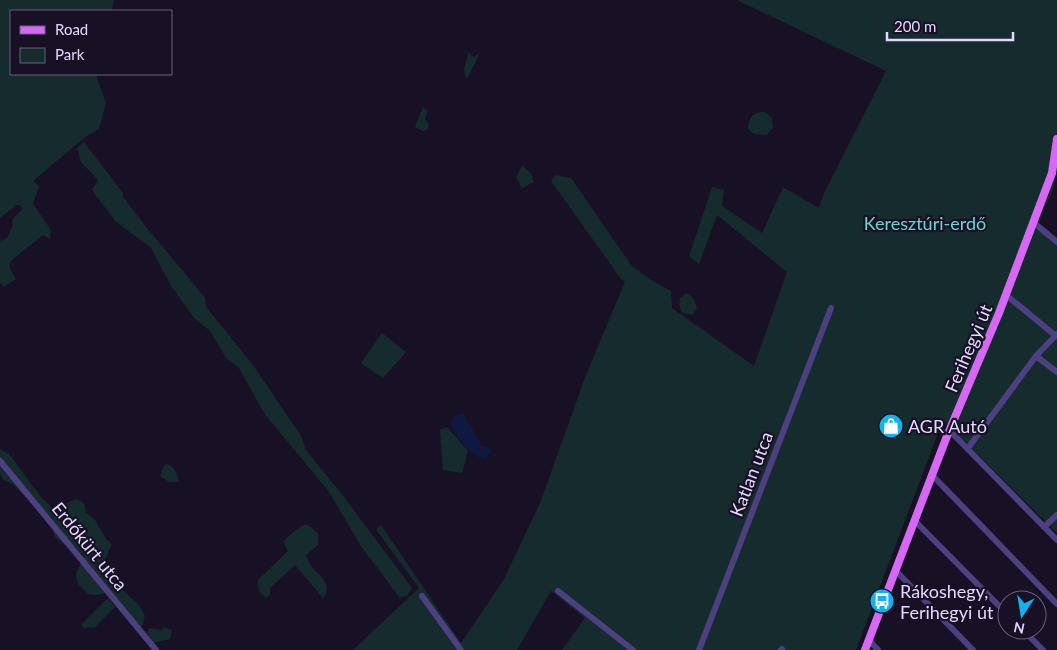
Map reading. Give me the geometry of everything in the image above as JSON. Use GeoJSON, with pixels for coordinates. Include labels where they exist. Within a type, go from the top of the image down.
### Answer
{"type":"FeatureCollection","features":[{"type":"Feature","properties":{"kind":"main road","name":"Ferihegyi út"},"geometry":{"type":"LineString","coordinates":[[865,650],[932,475],[1006,295],[1052,172],[1057,139]]}},
{"type":"Feature","properties":{"kind":"street"},"geometry":{"type":"LineString","coordinates":[[1033,222],[1057,242]]}},
{"type":"Feature","properties":{"kind":"street"},"geometry":{"type":"LineString","coordinates":[[968,448],[1036,356],[1056,335],[1006,295]]}},
{"type":"Feature","properties":{"kind":"street","name":"Katlan utca"},"geometry":{"type":"LineString","coordinates":[[699,650],[831,308]]}},
{"type":"Feature","properties":{"kind":"street"},"geometry":{"type":"LineString","coordinates":[[1036,356],[1057,372]]}},
{"type":"Feature","properties":{"kind":"street"},"geometry":{"type":"LineString","coordinates":[[950,430],[1057,540]]}},
{"type":"Feature","properties":{"kind":"street","name":"Erdőkürt utca"},"geometry":{"type":"LineString","coordinates":[[0,461],[156,650]]}},
{"type":"Feature","properties":{"kind":"street"},"geometry":{"type":"LineString","coordinates":[[932,475],[1057,604]]}},
{"type":"Feature","properties":{"kind":"street"},"geometry":{"type":"LineString","coordinates":[[1044,527],[1057,515]]}},
{"type":"Feature","properties":{"kind":"street"},"geometry":{"type":"LineString","coordinates":[[915,521],[997,604]]}},
{"type":"Feature","properties":{"kind":"street"},"geometry":{"type":"LineString","coordinates":[[896,571],[973,650]]}},
{"type":"Feature","properties":{"kind":"street"},"geometry":{"type":"LineString","coordinates":[[558,591],[633,650]]}},
{"type":"Feature","properties":{"kind":"street"},"geometry":{"type":"LineString","coordinates":[[422,596],[461,650]]}},
{"type":"Feature","properties":{"kind":"street"},"geometry":{"type":"LineString","coordinates":[[868,640],[878,650]]}},
{"type":"Feature","properties":{"kind":"street"},"geometry":{"type":"LineString","coordinates":[[1033,640],[1043,650]]}},
{"type":"Feature","properties":{"kind":"green space"},"geometry":{"type":"Polygon","coordinates":[[[0,0],[114,0],[112,10],[10,10],[10,75],[98,75],[97,78],[106,103],[99,129],[85,137],[33,181],[39,186],[33,204],[51,230],[50,239],[43,235],[12,260],[9,266],[16,279],[4,287],[0,283],[0,241],[7,238],[13,225],[12,220],[22,209],[20,205],[16,205],[0,218],[0,0]]]}},
{"type":"Feature","properties":{"kind":"green space","name":"Keresztúri-erdő"},"geometry":{"type":"Polygon","coordinates":[[[737,0],[1057,0],[1057,171],[1053,189],[1039,223],[1057,238],[1057,533],[943,420],[856,650],[562,650],[585,618],[551,591],[517,650],[353,650],[419,588],[377,531],[377,528],[381,525],[461,643],[504,579],[540,503],[586,375],[625,282],[551,181],[556,175],[571,178],[632,266],[651,280],[671,291],[672,308],[754,366],[787,272],[717,215],[699,264],[689,256],[712,187],[724,190],[722,206],[762,233],[783,187],[819,208],[825,191],[886,71],[737,0]]]}},
{"type":"Feature","properties":{"kind":"green space"},"geometry":{"type":"Polygon","coordinates":[[[468,52],[473,57],[480,53],[467,79],[464,69],[468,52]]]}},
{"type":"Feature","properties":{"kind":"green space"},"geometry":{"type":"Polygon","coordinates":[[[423,107],[427,111],[425,119],[429,124],[428,129],[423,131],[415,127],[423,107]]]}},
{"type":"Feature","properties":{"kind":"green space"},"geometry":{"type":"Polygon","coordinates":[[[765,112],[772,118],[773,128],[766,135],[754,134],[748,129],[751,118],[754,114],[765,112]]]}},
{"type":"Feature","properties":{"kind":"green space"},"geometry":{"type":"Polygon","coordinates":[[[84,142],[123,193],[123,197],[133,210],[205,298],[206,307],[253,365],[301,436],[306,450],[344,497],[412,588],[408,595],[400,598],[361,546],[329,492],[264,413],[239,368],[227,359],[209,330],[194,318],[171,286],[151,248],[115,221],[92,190],[98,180],[81,162],[77,148],[84,142]]]}},
{"type":"Feature","properties":{"kind":"green space"},"geometry":{"type":"Polygon","coordinates":[[[522,166],[531,173],[534,182],[522,188],[516,177],[522,166]]]}},
{"type":"Feature","properties":{"kind":"green space"},"geometry":{"type":"Polygon","coordinates":[[[686,293],[692,297],[697,308],[693,315],[682,313],[679,305],[680,298],[686,293]]]}},
{"type":"Feature","properties":{"kind":"green space"},"geometry":{"type":"Polygon","coordinates":[[[382,333],[406,352],[383,378],[361,363],[382,333]]]}},
{"type":"Feature","properties":{"kind":"green space"},"geometry":{"type":"Polygon","coordinates":[[[447,427],[468,451],[462,473],[443,470],[440,430],[447,427]]]}},
{"type":"Feature","properties":{"kind":"green space"},"geometry":{"type":"Polygon","coordinates":[[[0,449],[9,454],[41,497],[53,509],[76,499],[84,503],[86,513],[95,520],[106,539],[112,544],[105,560],[108,573],[117,585],[139,605],[145,616],[142,627],[111,592],[97,595],[88,594],[78,584],[76,574],[84,556],[74,545],[66,546],[55,537],[53,530],[55,524],[13,484],[3,480],[0,473],[0,449]]]}},
{"type":"Feature","properties":{"kind":"green space"},"geometry":{"type":"Polygon","coordinates":[[[167,464],[174,469],[179,482],[169,482],[161,477],[162,469],[167,464]]]}},
{"type":"Feature","properties":{"kind":"green space"},"geometry":{"type":"Polygon","coordinates":[[[305,524],[318,533],[318,545],[306,555],[309,563],[326,584],[326,593],[323,598],[295,565],[270,588],[270,594],[267,598],[260,591],[258,580],[288,551],[283,542],[305,524]]]}},
{"type":"Feature","properties":{"kind":"green space"},"geometry":{"type":"Polygon","coordinates":[[[108,598],[115,607],[94,628],[87,627],[85,629],[81,625],[108,598]]]}},
{"type":"Feature","properties":{"kind":"green space"},"geometry":{"type":"Polygon","coordinates":[[[164,627],[172,630],[170,639],[154,643],[147,633],[149,628],[161,630],[164,627]]]}},
{"type":"Feature","properties":{"kind":"water"},"geometry":{"type":"Polygon","coordinates":[[[463,413],[481,446],[490,448],[492,452],[484,460],[473,454],[464,445],[450,423],[452,417],[463,413]]]}},
{"type":"Feature","properties":{"kind":"place","name":"AGR Autó"},"geometry":{"type":"Point","coordinates":[891,426]}},
{"type":"Feature","properties":{"kind":"place","name":"Rákoshegy, Ferihegyi út"},"geometry":{"type":"Point","coordinates":[882,601]}}]}
